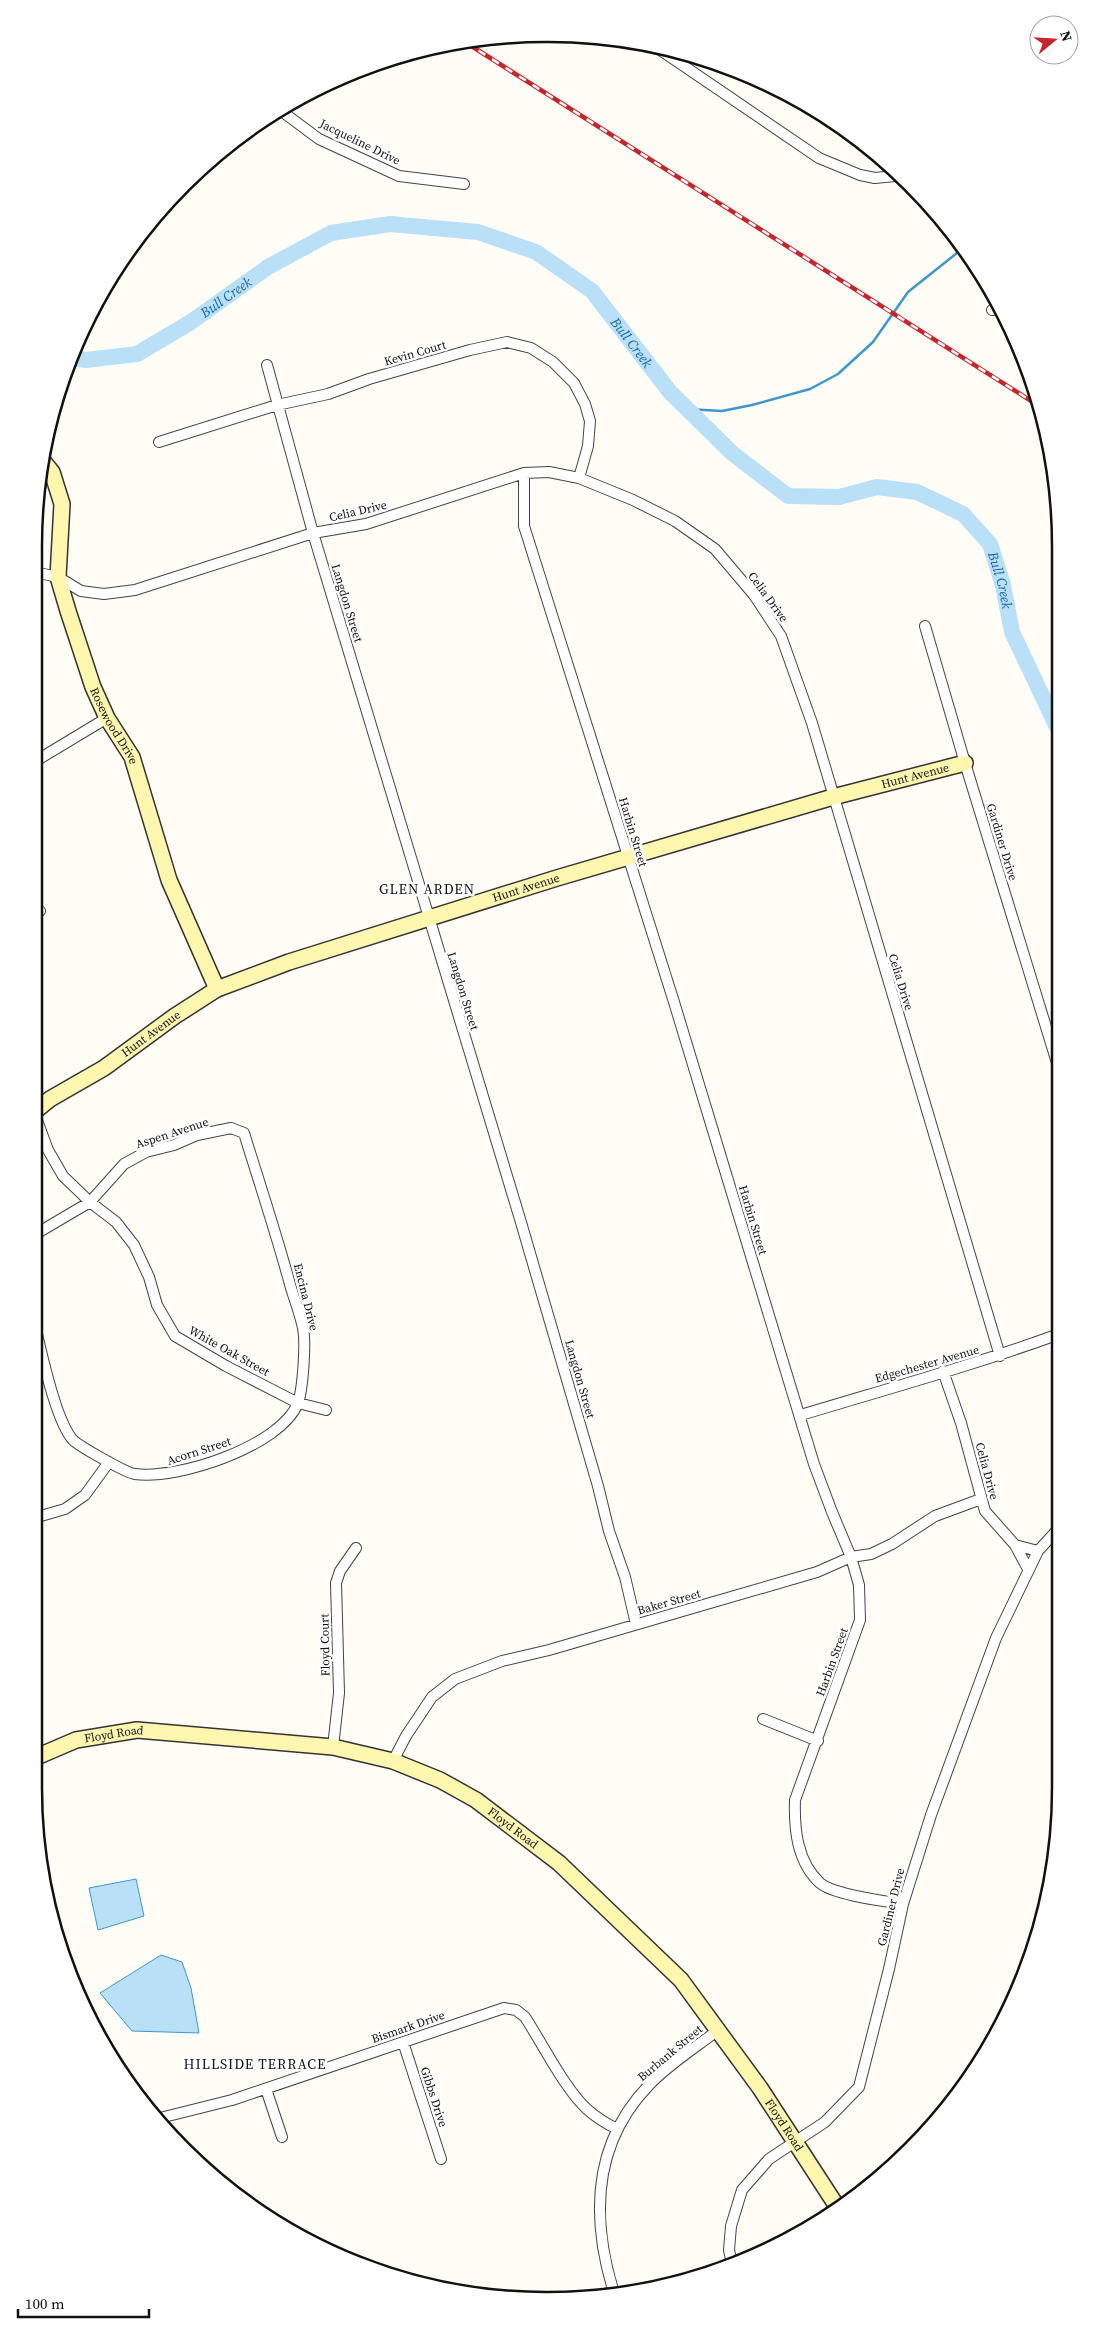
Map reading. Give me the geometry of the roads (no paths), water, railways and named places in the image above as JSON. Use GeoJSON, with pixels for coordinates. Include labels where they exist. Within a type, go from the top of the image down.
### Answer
{"type":"FeatureCollection","features":[{"type":"Feature","properties":{"kind":"street"},"geometry":{"type":"LineString","coordinates":[[673,59],[819,158],[860,175],[875,178],[889,177]]}},
{"type":"Feature","properties":{"kind":"street","name":"Jacqueline Drive"},"geometry":{"type":"LineString","coordinates":[[287,115],[319,139],[399,176],[464,184]]}},
{"type":"Feature","properties":{"kind":"street","name":"Kevin Court"},"geometry":{"type":"LineString","coordinates":[[159,442],[278,406],[328,394],[369,379],[470,350],[507,342],[531,348],[554,362],[574,383],[585,404],[590,421],[588,446],[579,478]]}},
{"type":"Feature","properties":{"kind":"street","name":"Langdon Street"},"geometry":{"type":"LineString","coordinates":[[267,365],[313,533],[562,1362],[609,1531],[625,1577],[636,1624]]}},
{"type":"Feature","properties":{"kind":"street","name":"Rosewood Drive"},"geometry":{"type":"LineString","coordinates":[[49,468],[52,472],[62,504],[58,577],[93,686],[107,718],[132,757],[169,880],[217,989]]}},
{"type":"Feature","properties":{"kind":"street","name":"Celia Drive"},"geometry":{"type":"LineString","coordinates":[[42,574],[58,577],[81,591],[104,594],[135,590],[313,533],[366,524],[524,473],[549,472],[579,478],[633,500],[675,521],[715,549],[754,595],[781,636],[812,723],[1000,1356]]}},
{"type":"Feature","properties":{"kind":"street","name":"Harbin Street"},"geometry":{"type":"LineString","coordinates":[[524,473],[524,526],[800,1415],[832,1512],[852,1557],[859,1585],[860,1620],[837,1678],[818,1741],[795,1800],[794,1826],[798,1846],[811,1871],[821,1884],[838,1891],[903,1904]]}},
{"type":"Feature","properties":{"kind":"street","name":"Gardiner Drive"},"geometry":{"type":"LineString","coordinates":[[925,626],[1052,1046]]}},
{"type":"Feature","properties":{"kind":"street"},"geometry":{"type":"LineString","coordinates":[[42,757],[107,718]]}},
{"type":"Feature","properties":{"kind":"street","name":"Hunt Avenue"},"geometry":{"type":"LineString","coordinates":[[42,1106],[104,1068],[175,1016],[217,989],[289,962],[610,863],[630,864],[833,797],[965,763]]}},
{"type":"Feature","properties":{"kind":"street","name":"Aspen Avenue"},"geometry":{"type":"LineString","coordinates":[[42,1230],[90,1202],[124,1164],[146,1152],[174,1145],[197,1135],[231,1128],[244,1133],[265,1200]]}},
{"type":"Feature","properties":{"kind":"street","name":"White Oak Street"},"geometry":{"type":"LineString","coordinates":[[42,1134],[48,1150],[63,1176],[90,1202],[116,1222],[134,1245],[149,1276],[158,1305],[175,1336],[226,1366],[298,1403],[326,1410]]}},
{"type":"Feature","properties":{"kind":"street","name":"Encina Drive"},"geometry":{"type":"LineString","coordinates":[[265,1200],[303,1329],[303,1367],[298,1403]]}},
{"type":"Feature","properties":{"kind":"street","name":"Edgechester Avenue"},"geometry":{"type":"LineString","coordinates":[[800,1415],[943,1371],[1000,1356],[1052,1337]]}},
{"type":"Feature","properties":{"kind":"street","name":"Acorn Street"},"geometry":{"type":"LineString","coordinates":[[42,1351],[59,1412],[73,1440],[133,1474],[161,1476],[240,1451],[266,1436],[286,1420],[298,1403]]}},
{"type":"Feature","properties":{"kind":"street","name":"Celia Drive"},"geometry":{"type":"LineString","coordinates":[[943,1371],[961,1423],[985,1512],[1015,1545],[1028,1570]]}},
{"type":"Feature","properties":{"kind":"street"},"geometry":{"type":"LineString","coordinates":[[42,1516],[65,1509],[85,1495],[109,1462]]}},
{"type":"Feature","properties":{"kind":"street","name":"Baker Street"},"geometry":{"type":"LineString","coordinates":[[393,1761],[406,1736],[432,1696],[455,1679],[502,1661],[549,1650],[817,1572],[852,1557],[871,1554],[892,1544],[935,1516],[981,1499]]}},
{"type":"Feature","properties":{"kind":"street","name":"Gardiner Drive"},"geometry":{"type":"LineString","coordinates":[[730,2257],[729,2250],[731,2226],[742,2190],[769,2159],[824,2122],[859,2087],[889,1969],[903,1904],[931,1814],[996,1638],[1038,1551],[1052,1536]]}},
{"type":"Feature","properties":{"kind":"street"},"geometry":{"type":"LineString","coordinates":[[1015,1545],[1038,1551]]}},
{"type":"Feature","properties":{"kind":"street","name":"Floyd Court"},"geometry":{"type":"LineString","coordinates":[[333,1747],[339,1693],[336,1583],[340,1571],[356,1548]]}},
{"type":"Feature","properties":{"kind":"street"},"geometry":{"type":"LineString","coordinates":[[763,1719],[818,1741]]}},
{"type":"Feature","properties":{"kind":"street","name":"Floyd Road"},"geometry":{"type":"LineString","coordinates":[[42,1755],[76,1740],[137,1730],[333,1747],[393,1761],[440,1780],[476,1800],[559,1863],[681,1980],[796,2142],[834,2201]]}},
{"type":"Feature","properties":{"kind":"street","name":"Bismark Drive"},"geometry":{"type":"LineString","coordinates":[[165,2116],[266,2089],[504,2008],[516,2010],[525,2017],[582,2103],[601,2120],[618,2129]]}},
{"type":"Feature","properties":{"kind":"street","name":"Burbank Street"},"geometry":{"type":"LineString","coordinates":[[613,2287],[601,2243],[599,2211],[605,2163],[618,2129],[649,2085],[718,2030]]}},
{"type":"Feature","properties":{"kind":"street","name":"Gibbs Drive"},"geometry":{"type":"LineString","coordinates":[[403,2042],[441,2159]]}},
{"type":"Feature","properties":{"kind":"street"},"geometry":{"type":"LineString","coordinates":[[266,2089],[282,2137]]}},
{"type":"Feature","properties":{"kind":"water"},"geometry":{"type":"Polygon","coordinates":[[[136,1879],[144,1916],[98,1930],[89,1888],[136,1879]]]}},
{"type":"Feature","properties":{"kind":"water"},"geometry":{"type":"Polygon","coordinates":[[[161,1955],[182,1962],[191,1988],[199,2033],[132,2031],[100,1993],[161,1955]]]}},
{"type":"Feature","properties":{"kind":"waterway","name":"Bull Creek"},"geometry":{"type":"LineString","coordinates":[[79,359],[86,360],[137,354],[191,322],[268,267],[331,233],[390,224],[478,232],[536,252],[592,291],[670,392],[732,453],[788,496],[839,497],[877,487],[917,492],[963,514],[990,544],[1003,585],[1012,632],[1052,716]]}},
{"type":"Feature","properties":{"kind":"waterway"},"geometry":{"type":"LineString","coordinates":[[687,409],[722,411],[752,405],[810,389],[838,374],[873,342],[908,292],[956,253]]}},
{"type":"Feature","properties":{"kind":"railway"},"geometry":{"type":"LineString","coordinates":[[474,48],[1029,400]]}},
{"type":"Feature","properties":{"kind":"district","name":"GLEN ARDEN"},"geometry":{"type":"Point","coordinates":[427,889]}},
{"type":"Feature","properties":{"kind":"district","name":"HILLSIDE TERRACE"},"geometry":{"type":"Point","coordinates":[255,2064]}}]}
